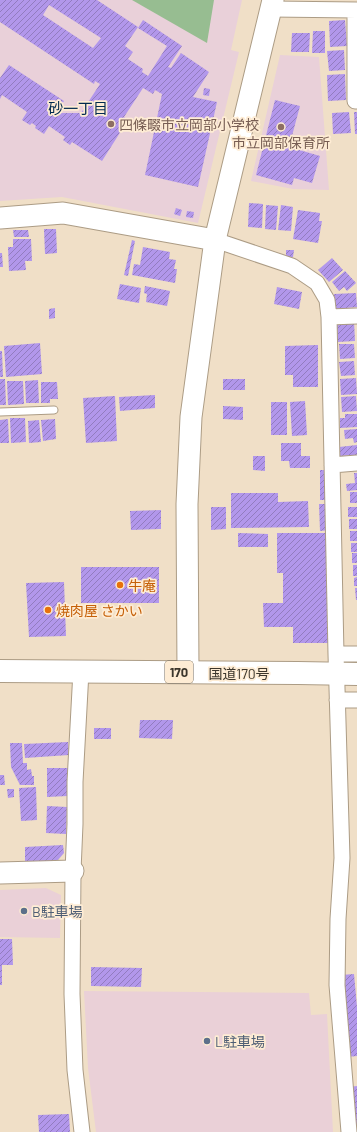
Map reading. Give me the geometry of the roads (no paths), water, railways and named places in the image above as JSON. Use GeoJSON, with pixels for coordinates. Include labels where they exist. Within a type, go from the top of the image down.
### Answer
{"type":"FeatureCollection","features":[{"type":"Feature","properties":{"kind":"highway","name":"国道170号"},"geometry":{"type":"LineString","coordinates":[[0,671],[298,673],[343,667]]}},
{"type":"Feature","properties":{"kind":"street"},"geometry":{"type":"LineString","coordinates":[[188,672],[187,504],[191,417],[215,240],[272,4],[339,7],[356,10],[355,101],[357,101]]}},
{"type":"Feature","properties":{"kind":"street"},"geometry":{"type":"LineString","coordinates":[[0,218],[63,213],[215,240],[292,266],[317,283],[327,300],[329,317],[332,465],[343,667],[337,700],[342,858],[338,920],[337,985],[349,1132]]}},
{"type":"Feature","properties":{"kind":"street"},"geometry":{"type":"LineString","coordinates":[[329,317],[357,316]]}},
{"type":"Feature","properties":{"kind":"street"},"geometry":{"type":"LineString","coordinates":[[332,465],[357,463]]}},
{"type":"Feature","properties":{"kind":"street"},"geometry":{"type":"LineString","coordinates":[[343,667],[357,654]]}},
{"type":"Feature","properties":{"kind":"street"},"geometry":{"type":"LineString","coordinates":[[81,671],[73,871],[72,994],[75,1070],[82,1132]]}},
{"type":"Feature","properties":{"kind":"street"},"geometry":{"type":"LineString","coordinates":[[337,700],[357,700]]}},
{"type":"Feature","properties":{"kind":"street"},"geometry":{"type":"LineString","coordinates":[[0,873],[73,871]]}},
{"type":"Feature","properties":{"kind":"lane"},"geometry":{"type":"LineString","coordinates":[[0,412],[54,410]]}},
{"type":"Feature","properties":{"kind":"place","name":"四條畷市立岡部小学校"},"geometry":{"type":"Point","coordinates":[111,124]}},
{"type":"Feature","properties":{"kind":"place","name":"市立岡部保育所"},"geometry":{"type":"Point","coordinates":[281,127]}},
{"type":"Feature","properties":{"kind":"place","name":"牛庵"},"geometry":{"type":"Point","coordinates":[120,585]}},
{"type":"Feature","properties":{"kind":"place","name":"焼肉屋 さかい"},"geometry":{"type":"Point","coordinates":[48,610]}},
{"type":"Feature","properties":{"kind":"place","name":"B駐車場"},"geometry":{"type":"Point","coordinates":[24,911]}},
{"type":"Feature","properties":{"kind":"place","name":"L駐車場"},"geometry":{"type":"Point","coordinates":[207,1041]}},
{"type":"Feature","properties":{"kind":"district","name":"砂一丁目"},"geometry":{"type":"Point","coordinates":[78,108]}}]}
